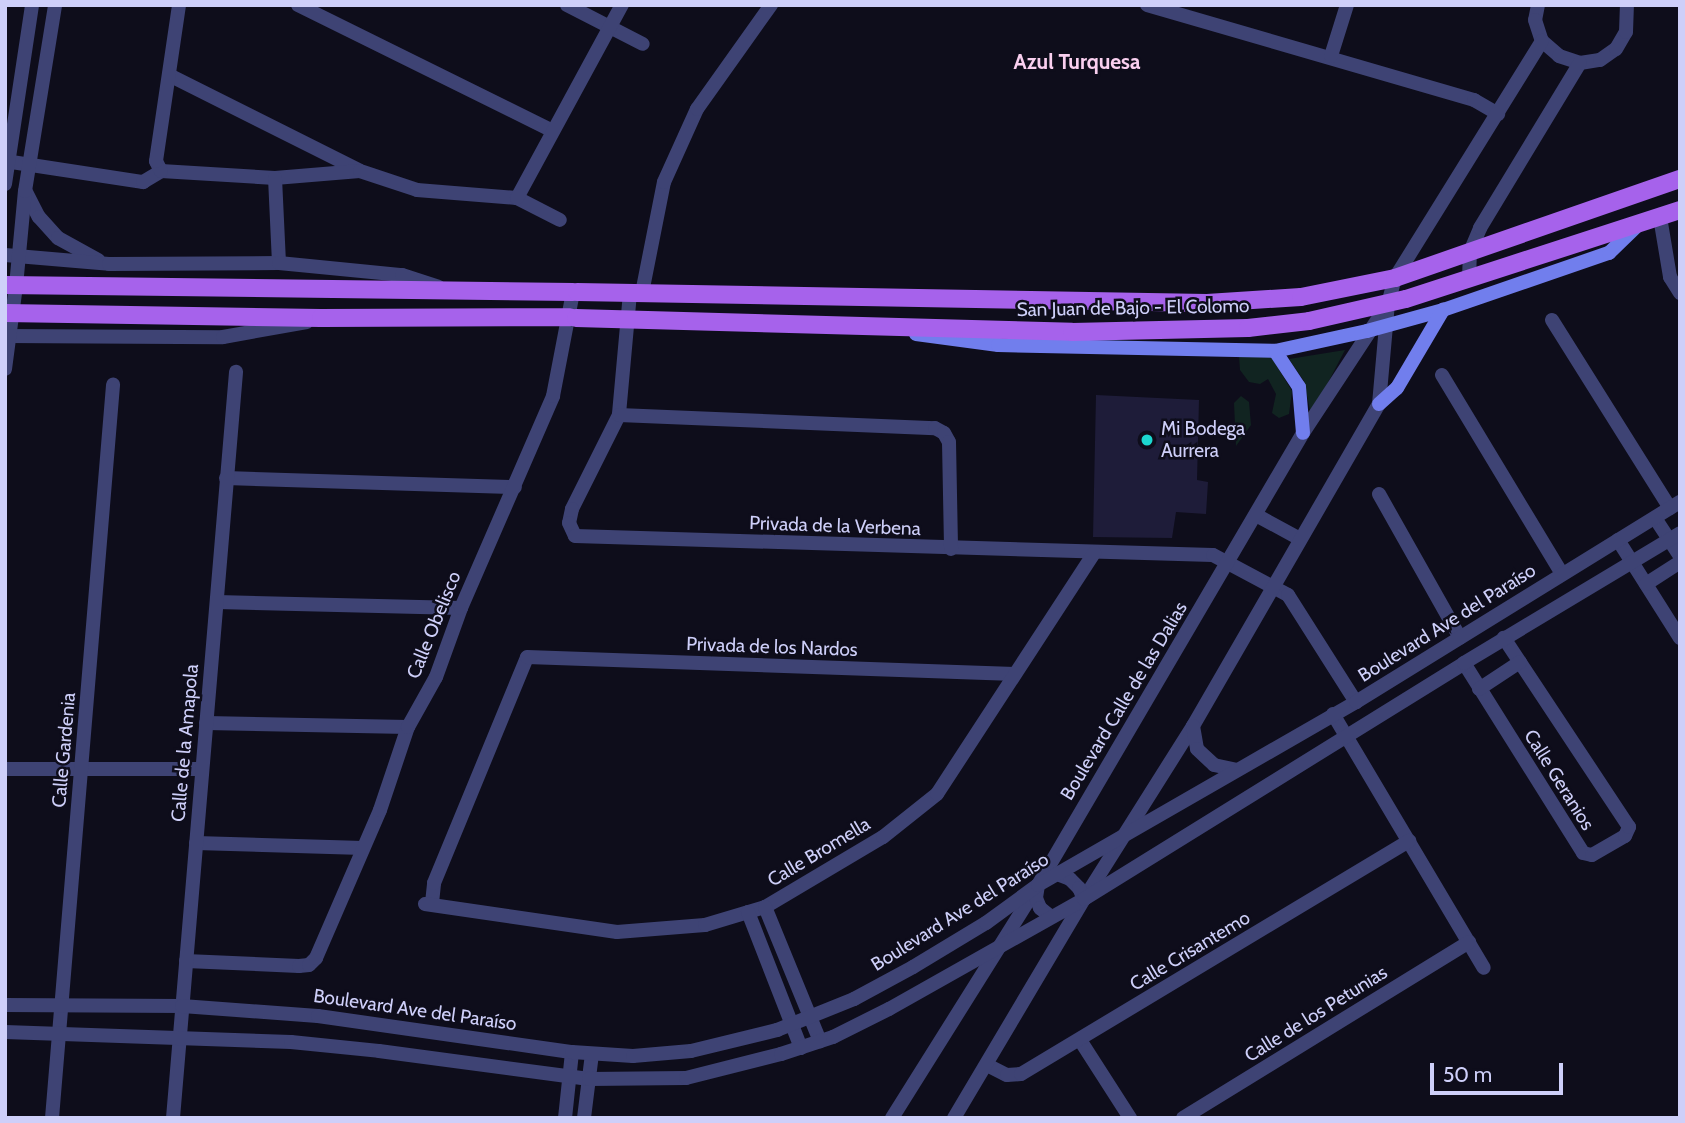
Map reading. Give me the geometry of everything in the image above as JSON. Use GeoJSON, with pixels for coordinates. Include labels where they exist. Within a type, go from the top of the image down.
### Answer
{"type":"FeatureCollection","features":[{"type":"Feature","properties":{"kind":"main road","name":"San Juan de Bajo - El Colomo"},"geometry":{"type":"LineString","coordinates":[[11,285],[1207,303],[1301,297],[1395,278],[1680,179]]}},
{"type":"Feature","properties":{"kind":"main road","name":"San Juan de Bajo - El Colomo"},"geometry":{"type":"LineString","coordinates":[[10,314],[573,318],[1072,332],[1248,328],[1309,321],[1388,304],[1680,210]]}},
{"type":"Feature","properties":{"kind":"main road"},"geometry":{"type":"LineString","coordinates":[[856,326],[998,345],[1275,351],[1367,331],[1443,310],[1609,253],[1652,219]]}},
{"type":"Feature","properties":{"kind":"main road"},"geometry":{"type":"LineString","coordinates":[[1379,404],[1397,388],[1443,310]]}},
{"type":"Feature","properties":{"kind":"main road"},"geometry":{"type":"LineString","coordinates":[[1275,351],[1299,387],[1303,433]]}},
{"type":"Feature","properties":{"kind":"street"},"geometry":{"type":"LineString","coordinates":[[5,184],[32,5]]}},
{"type":"Feature","properties":{"kind":"street"},"geometry":{"type":"LineString","coordinates":[[5,369],[12,256],[55,5]]}},
{"type":"Feature","properties":{"kind":"street"},"geometry":{"type":"LineString","coordinates":[[161,171],[156,161],[178,5]]}},
{"type":"Feature","properties":{"kind":"street"},"geometry":{"type":"LineString","coordinates":[[298,5],[551,130]]}},
{"type":"Feature","properties":{"kind":"street"},"geometry":{"type":"LineString","coordinates":[[567,5],[643,44]]}},
{"type":"Feature","properties":{"kind":"street"},"geometry":{"type":"LineString","coordinates":[[517,198],[551,130],[622,5]]}},
{"type":"Feature","properties":{"kind":"street"},"geometry":{"type":"LineString","coordinates":[[771,5],[696,109],[664,182],[620,319],[618,415],[934,428],[944,433],[949,442],[951,549]]}},
{"type":"Feature","properties":{"kind":"street"},"geometry":{"type":"LineString","coordinates":[[1147,5],[1331,56],[1474,100],[1498,114]]}},
{"type":"Feature","properties":{"kind":"street"},"geometry":{"type":"LineString","coordinates":[[1331,56],[1347,5]]}},
{"type":"Feature","properties":{"kind":"street"},"geometry":{"type":"LineString","coordinates":[[1538,5],[1535,20],[1542,41],[1559,57],[1580,63],[1600,60],[1616,49],[1626,32],[1627,5]]}},
{"type":"Feature","properties":{"kind":"street","name":"Boulevard Calle de las Dalias"},"geometry":{"type":"LineString","coordinates":[[954,1118],[1084,899],[1193,726],[1379,404],[1388,304],[1395,278],[1542,41]]}},
{"type":"Feature","properties":{"kind":"street"},"geometry":{"type":"LineString","coordinates":[[1469,279],[1470,252],[1497,195],[1580,63]]}},
{"type":"Feature","properties":{"kind":"street"},"geometry":{"type":"LineString","coordinates":[[169,75],[360,171],[417,190],[517,198],[560,220]]}},
{"type":"Feature","properties":{"kind":"street"},"geometry":{"type":"LineString","coordinates":[[7,161],[143,182],[161,171],[275,178],[360,171]]}},
{"type":"Feature","properties":{"kind":"street"},"geometry":{"type":"LineString","coordinates":[[275,178],[279,263]]}},
{"type":"Feature","properties":{"kind":"street"},"geometry":{"type":"LineString","coordinates":[[25,191],[39,217],[58,238],[84,254],[109,264]]}},
{"type":"Feature","properties":{"kind":"street"},"geometry":{"type":"LineString","coordinates":[[1652,219],[1670,276],[1680,293]]}},
{"type":"Feature","properties":{"kind":"street"},"geometry":{"type":"LineString","coordinates":[[12,256],[109,264],[279,263],[402,275],[447,290]]}},
{"type":"Feature","properties":{"kind":"street","name":"Calle Obelisco"},"geometry":{"type":"LineString","coordinates":[[186,961],[309,965],[316,958],[380,810],[408,727],[436,677],[461,608],[553,396],[573,318],[575,292]]}},
{"type":"Feature","properties":{"kind":"street","name":"Boulevard Calle de las Dalias"},"geometry":{"type":"LineString","coordinates":[[892,1118],[1038,885],[1303,433],[1367,331],[1388,304]]}},
{"type":"Feature","properties":{"kind":"street"},"geometry":{"type":"LineString","coordinates":[[8,336],[223,337],[280,329],[321,318]]}},
{"type":"Feature","properties":{"kind":"street"},"geometry":{"type":"LineString","coordinates":[[1552,320],[1675,505]]}},
{"type":"Feature","properties":{"kind":"street","name":"Calle de la Amapola"},"geometry":{"type":"LineString","coordinates":[[173,1118],[236,372]]}},
{"type":"Feature","properties":{"kind":"street"},"geometry":{"type":"LineString","coordinates":[[1442,375],[1562,573]]}},
{"type":"Feature","properties":{"kind":"street","name":"Calle Gardenia"},"geometry":{"type":"LineString","coordinates":[[52,1118],[113,385]]}},
{"type":"Feature","properties":{"kind":"street","name":"Privada de la Verbena"},"geometry":{"type":"LineString","coordinates":[[618,415],[572,509],[569,523],[575,536],[1213,555],[1288,595],[1356,702]]}},
{"type":"Feature","properties":{"kind":"street"},"geometry":{"type":"LineString","coordinates":[[226,478],[515,486]]}},
{"type":"Feature","properties":{"kind":"street"},"geometry":{"type":"LineString","coordinates":[[1379,495],[1460,638]]}},
{"type":"Feature","properties":{"kind":"street","name":"Boulevard Ave del Paraíso"},"geometry":{"type":"LineString","coordinates":[[5,1005],[182,1006],[318,1016],[572,1052],[633,1056],[691,1051],[792,1025],[913,967],[986,923],[1038,885],[1356,702],[1675,505]]}},
{"type":"Feature","properties":{"kind":"street"},"geometry":{"type":"LineString","coordinates":[[1256,515],[1300,539]]}},
{"type":"Feature","properties":{"kind":"street"},"geometry":{"type":"LineString","coordinates":[[1655,518],[1674,536],[1680,556]]}},
{"type":"Feature","properties":{"kind":"street"},"geometry":{"type":"LineString","coordinates":[[5,1032],[179,1037],[379,1051],[589,1079],[686,1078],[801,1048],[889,1009],[1084,899],[1504,638],[1674,536]]}},
{"type":"Feature","properties":{"kind":"street"},"geometry":{"type":"LineString","coordinates":[[1618,540],[1680,638]]}},
{"type":"Feature","properties":{"kind":"street","name":"Calle Bromella"},"geometry":{"type":"LineString","coordinates":[[429,903],[617,932],[705,925],[765,907],[883,837],[937,794],[1094,553]]}},
{"type":"Feature","properties":{"kind":"street"},"geometry":{"type":"LineString","coordinates":[[1646,584],[1680,562]]}},
{"type":"Feature","properties":{"kind":"street"},"geometry":{"type":"LineString","coordinates":[[217,602],[461,608]]}},
{"type":"Feature","properties":{"kind":"street","name":"Calle Geranios"},"geometry":{"type":"LineString","coordinates":[[1464,663],[1583,853],[1592,855],[1625,836],[1629,827],[1504,638]]}},
{"type":"Feature","properties":{"kind":"street","name":"Privada de los Nardos"},"geometry":{"type":"LineString","coordinates":[[429,903],[434,883],[527,657],[1015,674]]}},
{"type":"Feature","properties":{"kind":"street"},"geometry":{"type":"LineString","coordinates":[[1479,689],[1520,662]]}},
{"type":"Feature","properties":{"kind":"street"},"geometry":{"type":"LineString","coordinates":[[1334,715],[1484,968]]}},
{"type":"Feature","properties":{"kind":"street"},"geometry":{"type":"LineString","coordinates":[[206,723],[408,727]]}},
{"type":"Feature","properties":{"kind":"street"},"geometry":{"type":"LineString","coordinates":[[1193,726],[1197,749],[1214,765],[1237,770]]}},
{"type":"Feature","properties":{"kind":"street"},"geometry":{"type":"LineString","coordinates":[[5,769],[201,769]]}},
{"type":"Feature","properties":{"kind":"street","name":"Calle Crisantemo"},"geometry":{"type":"LineString","coordinates":[[987,1065],[1007,1075],[1021,1074],[1409,841]]}},
{"type":"Feature","properties":{"kind":"street"},"geometry":{"type":"LineString","coordinates":[[196,843],[363,848]]}},
{"type":"Feature","properties":{"kind":"street"},"geometry":{"type":"LineString","coordinates":[[1057,874],[1070,879],[1079,888],[1084,899]]}},
{"type":"Feature","properties":{"kind":"street"},"geometry":{"type":"LineString","coordinates":[[1038,885],[1036,898],[1040,908],[1051,917]]}},
{"type":"Feature","properties":{"kind":"street"},"geometry":{"type":"LineString","coordinates":[[765,907],[820,1041]]}},
{"type":"Feature","properties":{"kind":"street"},"geometry":{"type":"LineString","coordinates":[[748,912],[801,1048]]}},
{"type":"Feature","properties":{"kind":"street","name":"Calle de los Petunias"},"geometry":{"type":"LineString","coordinates":[[1183,1118],[1469,942]]}},
{"type":"Feature","properties":{"kind":"street"},"geometry":{"type":"LineString","coordinates":[[1080,1040],[1130,1118]]}},
{"type":"Feature","properties":{"kind":"street"},"geometry":{"type":"LineString","coordinates":[[565,1118],[572,1052]]}},
{"type":"Feature","properties":{"kind":"street"},"geometry":{"type":"LineString","coordinates":[[584,1118],[592,1054]]}},
{"type":"Feature","properties":{"kind":"green space"},"geometry":{"type":"Polygon","coordinates":[[[1345,350],[1311,415],[1304,381],[1289,359],[1345,350]]]}},
{"type":"Feature","properties":{"kind":"green space"},"geometry":{"type":"Polygon","coordinates":[[[1270,355],[1292,391],[1289,414],[1279,418],[1272,413],[1276,394],[1268,379],[1260,384],[1249,382],[1240,370],[1239,356],[1270,355]]]}},
{"type":"Feature","properties":{"kind":"green space"},"geometry":{"type":"Polygon","coordinates":[[[1241,396],[1249,402],[1251,425],[1236,446],[1234,403],[1241,396]]]}},
{"type":"Feature","properties":{"kind":"building","name":"Mi Bodega Aurrera"},"geometry":{"type":"Polygon","coordinates":[[[1096,395],[1199,400],[1197,480],[1208,482],[1206,514],[1176,512],[1172,538],[1093,537],[1096,395]]]}},
{"type":"Feature","properties":{"kind":"place","name":"Mi Bodega Aurrera"},"geometry":{"type":"Point","coordinates":[1147,440]}},
{"type":"Feature","properties":{"kind":"district","name":"Azul Turquesa"},"geometry":{"type":"Point","coordinates":[1077,62]}}]}
